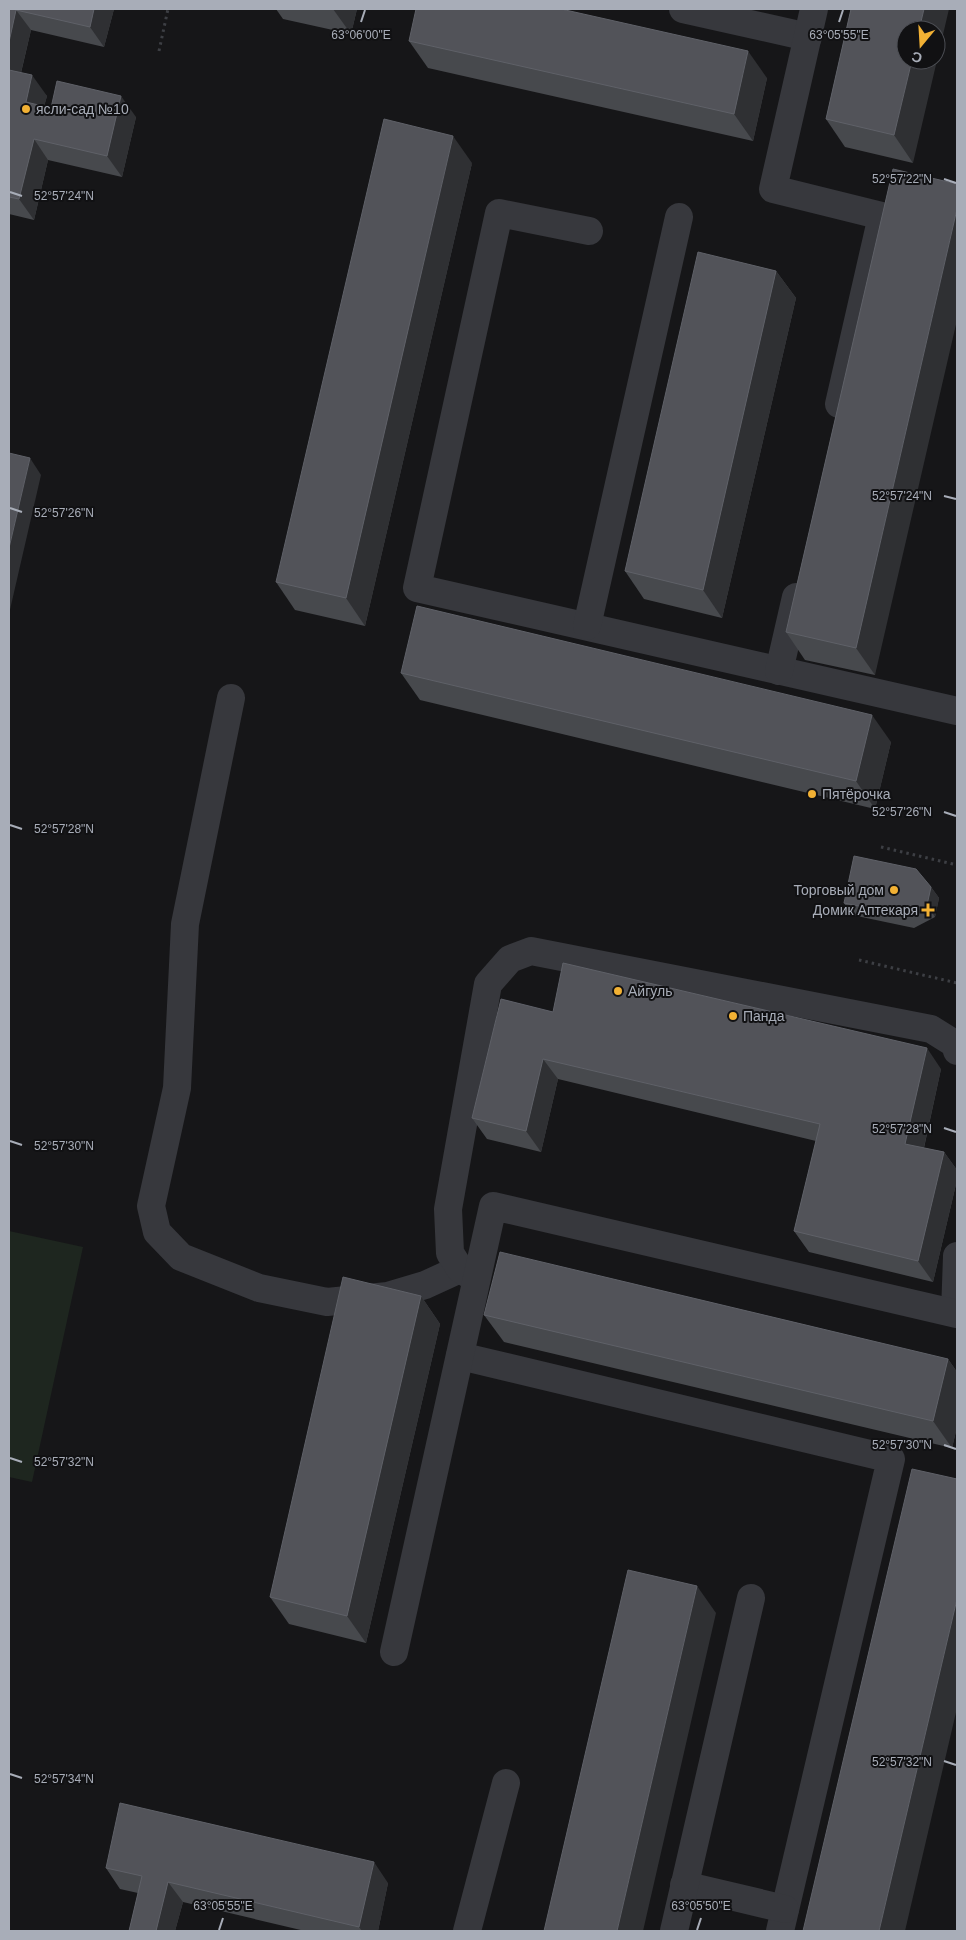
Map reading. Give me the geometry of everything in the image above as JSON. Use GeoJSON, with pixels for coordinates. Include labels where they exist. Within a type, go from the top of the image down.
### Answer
{"type":"FeatureCollection","features":[{"type":"Feature","properties":{"kind":"lane"},"geometry":{"type":"LineString","coordinates":[[683,9],[808,37]]}},
{"type":"Feature","properties":{"kind":"lane"},"geometry":{"type":"LineString","coordinates":[[814,9],[773,189],[882,216],[834,429]]}},
{"type":"Feature","properties":{"kind":"lane"},"geometry":{"type":"LineString","coordinates":[[589,231],[499,213],[417,588],[957,712]]}},
{"type":"Feature","properties":{"kind":"lane"},"geometry":{"type":"LineString","coordinates":[[587,626],[679,217]]}},
{"type":"Feature","properties":{"kind":"lane"},"geometry":{"type":"LineString","coordinates":[[779,671],[801,574]]}},
{"type":"Feature","properties":{"kind":"lane"},"geometry":{"type":"LineString","coordinates":[[231,698],[185,924],[177,1088],[151,1206],[157,1232],[181,1257],[260,1288],[327,1302],[388,1296],[469,1275]]}},
{"type":"Feature","properties":{"kind":"lane"},"geometry":{"type":"LineString","coordinates":[[469,1275],[450,1253],[448,1210],[488,984],[510,958],[531,951],[931,1029],[955,1044],[957,1051]]}},
{"type":"Feature","properties":{"kind":"lane"},"geometry":{"type":"LineString","coordinates":[[394,1652],[460,1356],[469,1275],[493,1206],[956,1314],[957,1256]]}},
{"type":"Feature","properties":{"kind":"lane"},"geometry":{"type":"LineString","coordinates":[[460,1356],[891,1459],[783,1920],[684,1885]]}},
{"type":"Feature","properties":{"kind":"lane"},"geometry":{"type":"LineString","coordinates":[[674,1931],[751,1598]]}},
{"type":"Feature","properties":{"kind":"lane"},"geometry":{"type":"LineString","coordinates":[[467,1931],[506,1783]]}},
{"type":"Feature","properties":{"kind":"path"},"geometry":{"type":"LineString","coordinates":[[159,51],[168,9]]}},
{"type":"Feature","properties":{"kind":"path"},"geometry":{"type":"LineString","coordinates":[[881,847],[957,865]]}},
{"type":"Feature","properties":{"kind":"path"},"geometry":{"type":"LineString","coordinates":[[859,960],[957,983]]}},
{"type":"Feature","properties":{"kind":"shaded area"},"geometry":{"type":"Polygon","coordinates":[[[9,1231],[83,1247],[32,1482],[9,1477],[9,1231]]]}},
{"type":"Feature","properties":{"kind":"building"},"geometry":{"type":"Polygon","coordinates":[[[9,9],[94,9],[90,27],[16,10],[9,42],[9,9]]]}},
{"type":"Feature","properties":{"kind":"building"},"geometry":{"type":"Polygon","coordinates":[[[416,9],[561,9],[748,51],[734,114],[409,41],[416,9]]]}},
{"type":"Feature","properties":{"kind":"building"},"geometry":{"type":"Polygon","coordinates":[[[851,9],[924,9],[921,20],[896,20],[896,70],[910,70],[894,135],[826,119],[851,9]]]}},
{"type":"Feature","properties":{"kind":"building"},"geometry":{"type":"Polygon","coordinates":[[[9,70],[32,75],[26,102],[51,108],[57,81],[121,96],[107,156],[34,139],[19,199],[9,197],[9,70]]]}},
{"type":"Feature","properties":{"kind":"building"},"geometry":{"type":"Polygon","coordinates":[[[384,119],[453,136],[346,598],[276,582],[384,119]]]}},
{"type":"Feature","properties":{"kind":"building"},"geometry":{"type":"Polygon","coordinates":[[[893,169],[957,184],[957,209],[856,648],[786,632],[893,169]]]}},
{"type":"Feature","properties":{"kind":"building"},"geometry":{"type":"Polygon","coordinates":[[[698,252],[776,271],[703,590],[625,571],[698,252]]]}},
{"type":"Feature","properties":{"kind":"building"},"geometry":{"type":"Polygon","coordinates":[[[9,453],[30,458],[9,548],[9,453]]]}},
{"type":"Feature","properties":{"kind":"building"},"geometry":{"type":"Polygon","coordinates":[[[417,606],[872,715],[856,781],[401,673],[417,606]]]}},
{"type":"Feature","properties":{"kind":"building","name":"Торговый дом"},"geometry":{"type":"Polygon","coordinates":[[[854,856],[916,869],[931,887],[927,905],[906,916],[844,903],[854,856]]]}},
{"type":"Feature","properties":{"kind":"building"},"geometry":{"type":"Polygon","coordinates":[[[563,963],[927,1048],[905,1144],[944,1152],[918,1261],[794,1231],[820,1124],[543,1059],[526,1131],[472,1118],[501,999],[553,1012],[563,963]]]}},
{"type":"Feature","properties":{"kind":"building"},"geometry":{"type":"Polygon","coordinates":[[[500,1252],[948,1359],[933,1421],[484,1315],[500,1252]]]}},
{"type":"Feature","properties":{"kind":"building"},"geometry":{"type":"Polygon","coordinates":[[[343,1277],[421,1296],[347,1616],[270,1597],[343,1277]]]}},
{"type":"Feature","properties":{"kind":"building"},"geometry":{"type":"Polygon","coordinates":[[[912,1469],[957,1479],[957,1599],[879,1931],[803,1931],[912,1469]]]}},
{"type":"Feature","properties":{"kind":"building"},"geometry":{"type":"Polygon","coordinates":[[[628,1570],[697,1586],[617,1931],[544,1931],[628,1570]]]}},
{"type":"Feature","properties":{"kind":"building"},"geometry":{"type":"Polygon","coordinates":[[[120,1803],[374,1862],[359,1927],[168,1882],[156,1931],[129,1931],[142,1876],[106,1868],[120,1803]]]}},
{"type":"Feature","properties":{"kind":"place","name":"ясли-сад №10"},"geometry":{"type":"Point","coordinates":[26,109]}},
{"type":"Feature","properties":{"kind":"place","name":"Пятёрочка"},"geometry":{"type":"Point","coordinates":[812,794]}},
{"type":"Feature","properties":{"kind":"place","name":"Торговый дом"},"geometry":{"type":"Point","coordinates":[894,890]}},
{"type":"Feature","properties":{"kind":"place","name":"Домик Аптекаря"},"geometry":{"type":"Point","coordinates":[928,910]}},
{"type":"Feature","properties":{"kind":"place","name":"Айгуль"},"geometry":{"type":"Point","coordinates":[618,991]}},
{"type":"Feature","properties":{"kind":"place","name":"Панда"},"geometry":{"type":"Point","coordinates":[733,1016]}}]}
